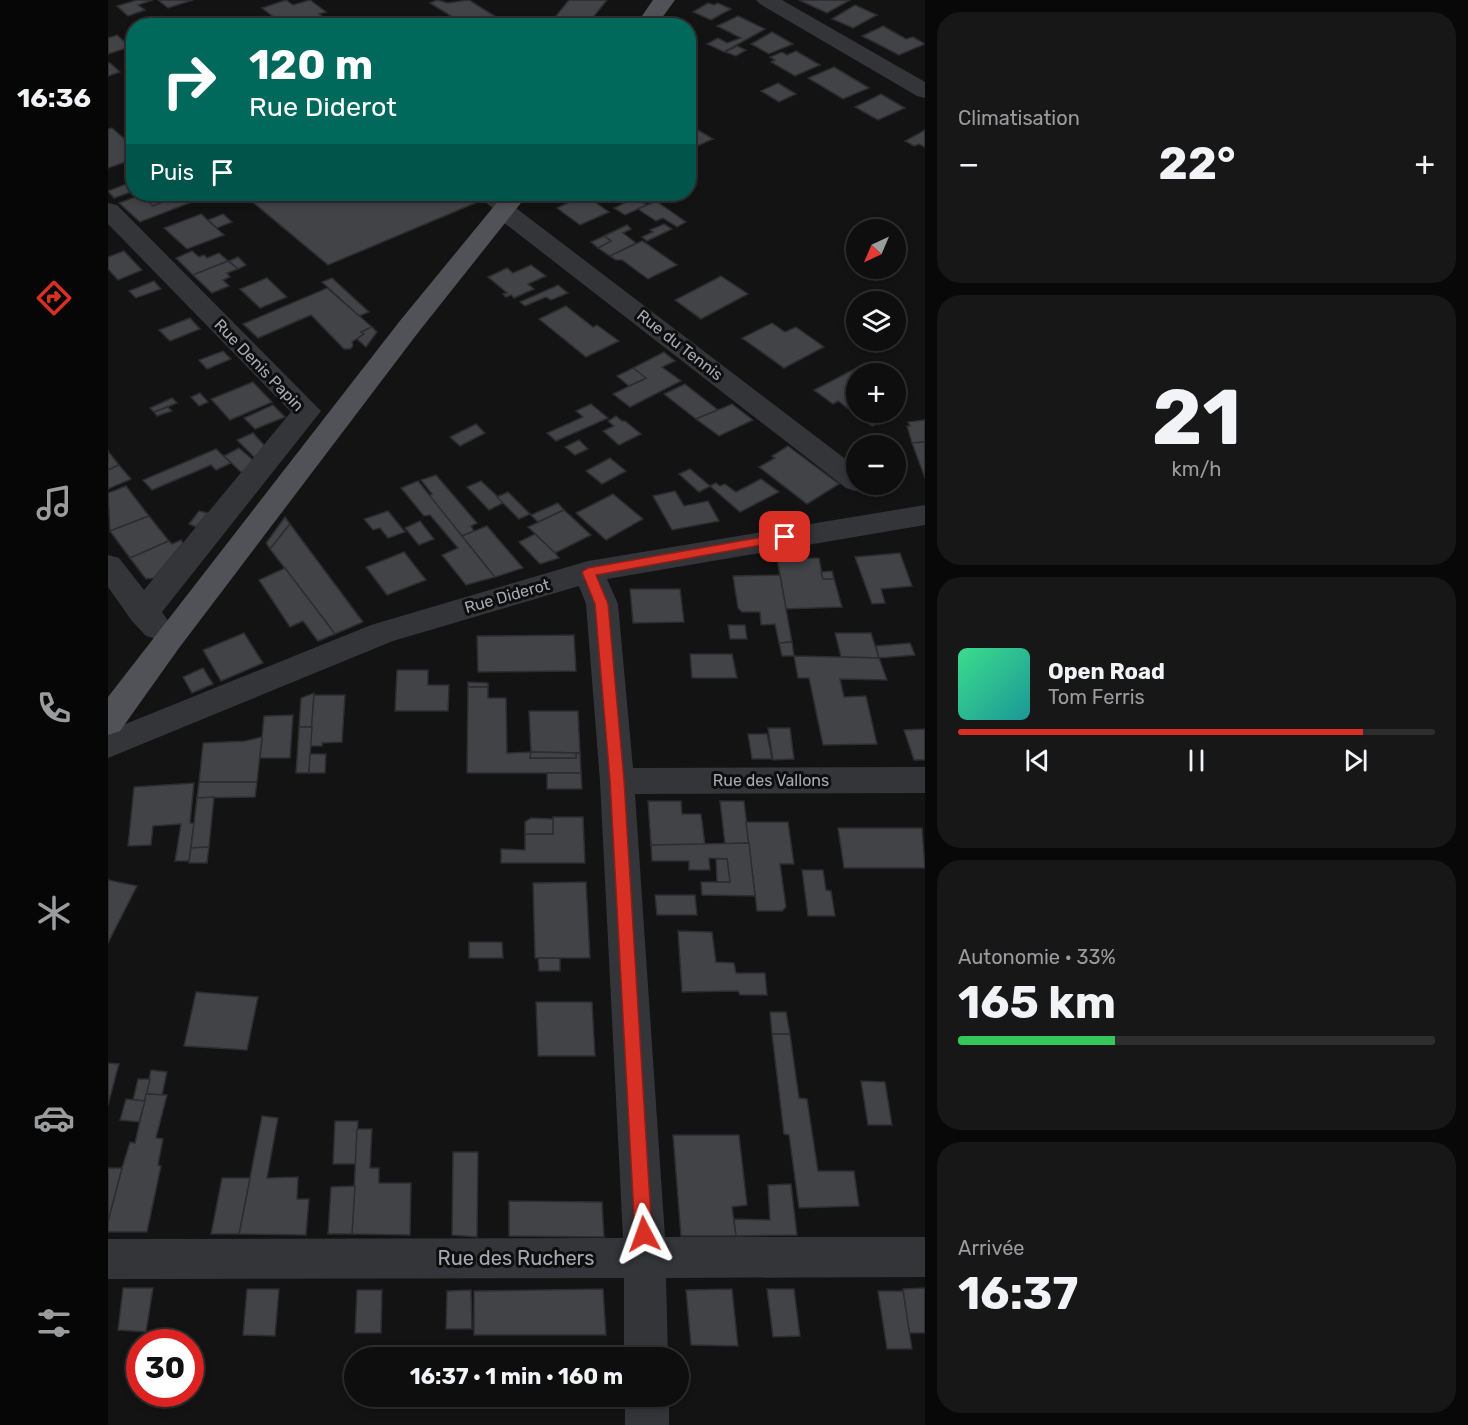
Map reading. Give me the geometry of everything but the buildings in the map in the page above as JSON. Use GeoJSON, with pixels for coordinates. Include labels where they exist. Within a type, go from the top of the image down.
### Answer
{"type":"FeatureCollection","features":[{"type":"Feature","properties":{"kind":"main road"},"geometry":{"type":"LineString","coordinates":[[651,18],[664,0]]}},
{"type":"Feature","properties":{"kind":"main road"},"geometry":{"type":"LineString","coordinates":[[108,722],[168,640],[408,328],[499,201]]}},
{"type":"Feature","properties":{"kind":"street"},"geometry":{"type":"LineString","coordinates":[[767,0],[925,91]]}},
{"type":"Feature","properties":{"kind":"street","name":"Rue du Tennis"},"geometry":{"type":"LineString","coordinates":[[503,201],[846,473]]}},
{"type":"Feature","properties":{"kind":"street","name":"Rue Denis Papin"},"geometry":{"type":"LineString","coordinates":[[108,210],[307,411],[143,613]]}},
{"type":"Feature","properties":{"kind":"street"},"geometry":{"type":"LineString","coordinates":[[880,495],[914,516]]}},
{"type":"Feature","properties":{"kind":"street","name":"Rue Diderot"},"geometry":{"type":"LineString","coordinates":[[108,745],[382,633],[588,572],[914,516]]}},
{"type":"Feature","properties":{"kind":"street"},"geometry":{"type":"LineString","coordinates":[[108,566],[143,613],[168,640]]}},
{"type":"Feature","properties":{"kind":"street"},"geometry":{"type":"LineString","coordinates":[[588,572],[602,604],[617,780],[645,1258],[646,1347]]}},
{"type":"Feature","properties":{"kind":"street","name":"Rue des Vallons"},"geometry":{"type":"LineString","coordinates":[[617,780],[925,780]]}},
{"type":"Feature","properties":{"kind":"street","name":"Rue des Ruchers"},"geometry":{"type":"LineString","coordinates":[[108,1259],[925,1257]]}},
{"type":"Feature","properties":{"kind":"street"},"geometry":{"type":"LineString","coordinates":[[647,1407],[647,1425]]}},
{"type":"Feature","properties":{"kind":"route"},"geometry":{"type":"LineString","coordinates":[[644,1234],[617,780],[602,604],[588,572],[785,537]]}}]}
